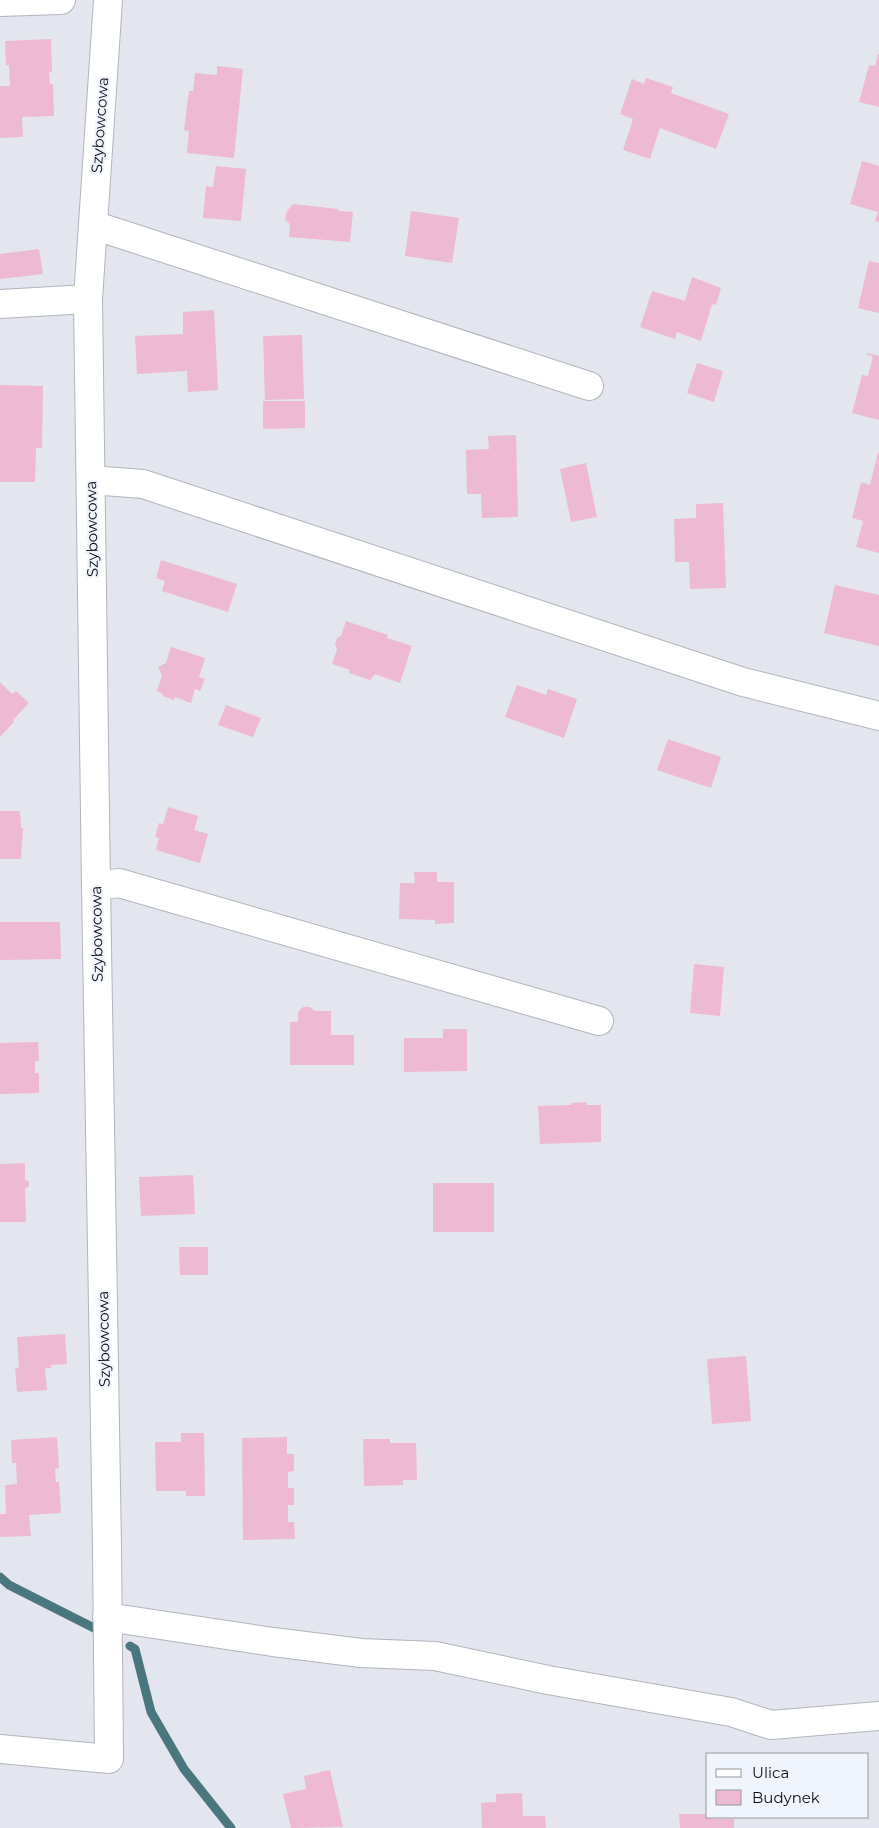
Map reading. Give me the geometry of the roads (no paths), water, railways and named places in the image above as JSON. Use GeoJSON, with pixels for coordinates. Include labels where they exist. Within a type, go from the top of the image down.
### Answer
{"type":"FeatureCollection","features":[{"type":"Feature","properties":{"kind":"street"},"geometry":{"type":"LineString","coordinates":[[0,2],[61,0]]}},
{"type":"Feature","properties":{"kind":"street","name":"Szybowcowa"},"geometry":{"type":"LineString","coordinates":[[0,1749],[109,1760],[108,1547],[88,299],[108,0]]}},
{"type":"Feature","properties":{"kind":"street"},"geometry":{"type":"LineString","coordinates":[[93,225],[589,386]]}},
{"type":"Feature","properties":{"kind":"street"},"geometry":{"type":"LineString","coordinates":[[0,304],[88,299]]}},
{"type":"Feature","properties":{"kind":"street"},"geometry":{"type":"LineString","coordinates":[[91,480],[143,484],[743,682],[879,716]]}},
{"type":"Feature","properties":{"kind":"street"},"geometry":{"type":"LineString","coordinates":[[96,886],[119,883],[599,1021]]}},
{"type":"Feature","properties":{"kind":"street"},"geometry":{"type":"LineString","coordinates":[[107,1617],[293,1645],[361,1653],[435,1656],[548,1680],[731,1712],[771,1726],[879,1716]]}},
{"type":"Feature","properties":{"kind":"waterway"},"geometry":{"type":"LineString","coordinates":[[0,1577],[9,1585],[96,1629]]}},
{"type":"Feature","properties":{"kind":"waterway"},"geometry":{"type":"LineString","coordinates":[[130,1646],[135,1649],[151,1712],[184,1769],[231,1828]]}}]}
